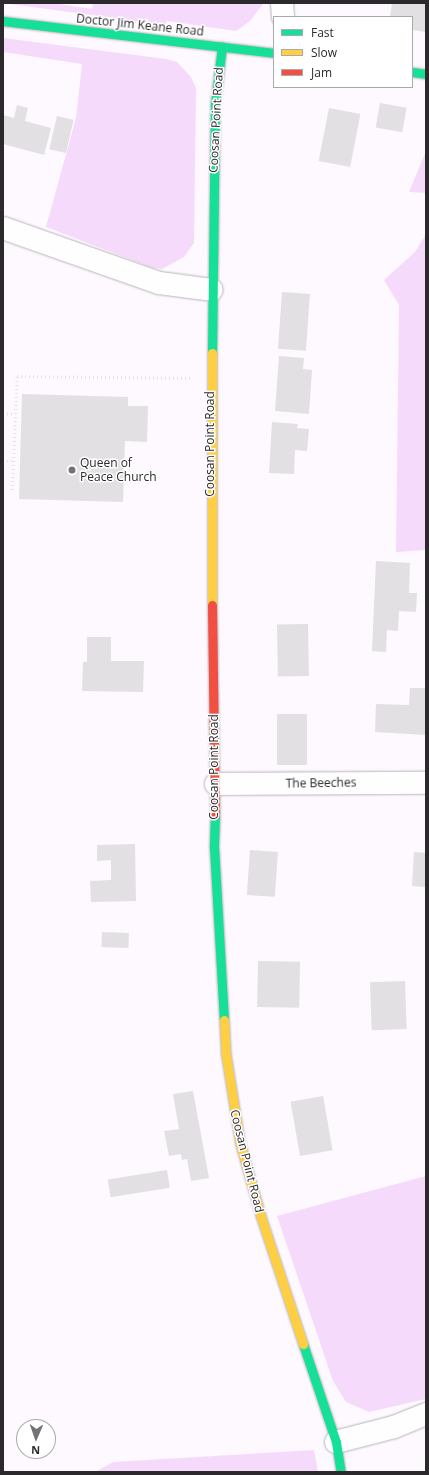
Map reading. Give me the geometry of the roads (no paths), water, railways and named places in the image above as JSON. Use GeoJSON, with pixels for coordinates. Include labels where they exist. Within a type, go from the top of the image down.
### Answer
{"type":"FeatureCollection","features":[{"type":"Feature","properties":{"kind":"street"},"geometry":{"type":"LineString","coordinates":[[282,3],[283,16]]}},
{"type":"Feature","properties":{"kind":"street","name":"Doctor Jim Keane Road"},"geometry":{"type":"LineString","coordinates":[[3,21],[273,53]]}},
{"type":"Feature","properties":{"kind":"street","name":"Coosan Point Road"},"geometry":{"type":"LineString","coordinates":[[222,46],[215,104],[210,524],[216,784],[214,846],[226,1055],[235,1120],[261,1217],[336,1442],[341,1472]]}},
{"type":"Feature","properties":{"kind":"street"},"geometry":{"type":"LineString","coordinates":[[413,72],[426,74]]}},
{"type":"Feature","properties":{"kind":"street"},"geometry":{"type":"LineString","coordinates":[[3,228],[159,284],[212,290]]}},
{"type":"Feature","properties":{"kind":"street","name":"The Beeches"},"geometry":{"type":"LineString","coordinates":[[216,784],[426,783]]}},
{"type":"Feature","properties":{"kind":"street"},"geometry":{"type":"LineString","coordinates":[[336,1442],[394,1427],[426,1414]]}},
{"type":"Feature","properties":{"kind":"place","name":"Queen of Peace Church"},"geometry":{"type":"Point","coordinates":[72,470]}}]}
